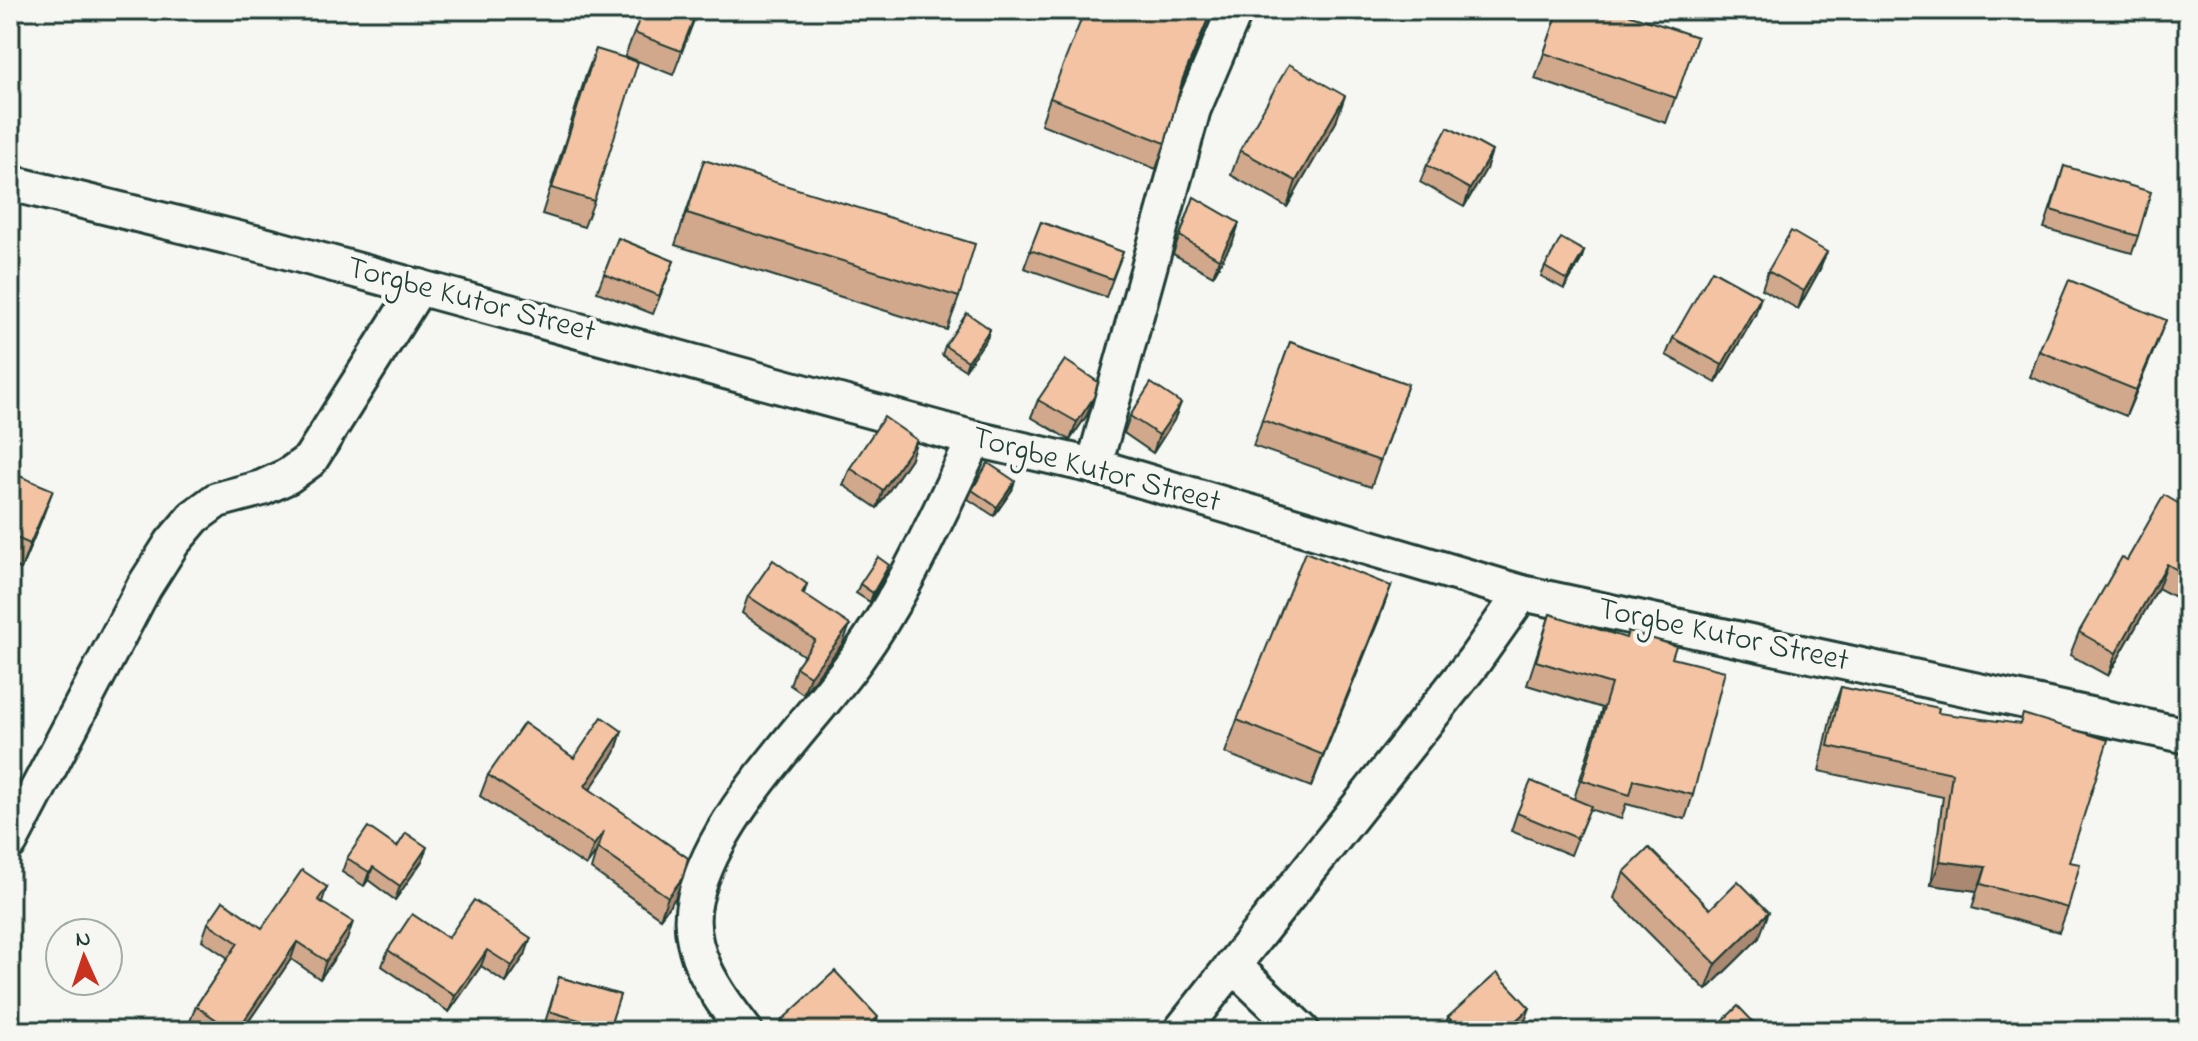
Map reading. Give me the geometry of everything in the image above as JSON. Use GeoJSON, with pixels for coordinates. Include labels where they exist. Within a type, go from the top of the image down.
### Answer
{"type":"FeatureCollection","features":[{"type":"Feature","properties":{"kind":"street"},"geometry":{"type":"LineString","coordinates":[[1094,466],[1193,109],[1235,10]]}},
{"type":"Feature","properties":{"kind":"street","name":"Torgbe Kutor Street"},"geometry":{"type":"LineString","coordinates":[[10,183],[419,287],[975,439],[1094,466],[1522,593],[2188,736]]}},
{"type":"Feature","properties":{"kind":"street"},"geometry":{"type":"LineString","coordinates":[[10,842],[144,587],[172,543],[194,517],[217,500],[275,482],[310,460],[419,287]]}},
{"type":"Feature","properties":{"kind":"street"},"geometry":{"type":"LineString","coordinates":[[745,1031],[709,983],[695,941],[694,902],[704,869],[740,806],[859,656],[906,576],[975,439]]}},
{"type":"Feature","properties":{"kind":"street"},"geometry":{"type":"LineString","coordinates":[[1181,1031],[1474,661],[1522,593]]}},
{"type":"Feature","properties":{"kind":"street"},"geometry":{"type":"LineString","coordinates":[[1233,965],[1302,1031]]}},
{"type":"Feature","properties":{"kind":"building"},"geometry":{"type":"Polygon","coordinates":[[[643,10],[697,10],[681,51],[634,33],[643,10]]]}},
{"type":"Feature","properties":{"kind":"building"},"geometry":{"type":"Polygon","coordinates":[[[1085,10],[1211,12],[1183,78],[1165,143],[1050,98],[1085,10]]]}},
{"type":"Feature","properties":{"kind":"building"},"geometry":{"type":"Polygon","coordinates":[[[1559,10],[1616,10],[1697,37],[1676,98],[1544,53],[1559,10]]]}},
{"type":"Feature","properties":{"kind":"building"},"geometry":{"type":"Polygon","coordinates":[[[596,49],[638,62],[594,201],[552,188],[596,49]]]}},
{"type":"Feature","properties":{"kind":"building"},"geometry":{"type":"Polygon","coordinates":[[[1289,64],[1345,96],[1296,181],[1240,150],[1289,64]]]}},
{"type":"Feature","properties":{"kind":"building"},"geometry":{"type":"Polygon","coordinates":[[[1448,127],[1492,151],[1470,189],[1427,165],[1448,127]]]}},
{"type":"Feature","properties":{"kind":"building"},"geometry":{"type":"Polygon","coordinates":[[[704,160],[975,244],[959,297],[687,213],[704,160]]]}},
{"type":"Feature","properties":{"kind":"building"},"geometry":{"type":"Polygon","coordinates":[[[2064,166],[2151,192],[2138,236],[2051,210],[2064,166]]]}},
{"type":"Feature","properties":{"kind":"building"},"geometry":{"type":"Polygon","coordinates":[[[1194,197],[1239,223],[1219,259],[1180,236],[1194,197]]]}},
{"type":"Feature","properties":{"kind":"building"},"geometry":{"type":"Polygon","coordinates":[[[1041,222],[1123,252],[1112,279],[1030,250],[1041,222]]]}},
{"type":"Feature","properties":{"kind":"building"},"geometry":{"type":"Polygon","coordinates":[[[1791,231],[1827,252],[1804,291],[1768,271],[1791,231]]]}},
{"type":"Feature","properties":{"kind":"building"},"geometry":{"type":"Polygon","coordinates":[[[618,238],[674,261],[659,296],[604,274],[618,238]]]}},
{"type":"Feature","properties":{"kind":"building"},"geometry":{"type":"Polygon","coordinates":[[[1561,238],[1584,251],[1567,280],[1545,267],[1561,238]]]}},
{"type":"Feature","properties":{"kind":"building"},"geometry":{"type":"Polygon","coordinates":[[[1712,270],[1761,297],[1722,365],[1673,338],[1712,270]]]}},
{"type":"Feature","properties":{"kind":"building"},"geometry":{"type":"Polygon","coordinates":[[[2069,280],[2166,320],[2136,390],[2039,351],[2069,280]]]}},
{"type":"Feature","properties":{"kind":"building"},"geometry":{"type":"Polygon","coordinates":[[[967,313],[990,329],[968,361],[945,346],[967,313]]]}},
{"type":"Feature","properties":{"kind":"building"},"geometry":{"type":"Polygon","coordinates":[[[1290,342],[1408,384],[1380,461],[1262,420],[1290,342]]]}},
{"type":"Feature","properties":{"kind":"building"},"geometry":{"type":"Polygon","coordinates":[[[1065,360],[1098,382],[1094,397],[1077,422],[1038,400],[1065,360]]]}},
{"type":"Feature","properties":{"kind":"building"},"geometry":{"type":"Polygon","coordinates":[[[1151,383],[1181,403],[1159,435],[1130,416],[1151,383]]]}},
{"type":"Feature","properties":{"kind":"building"},"geometry":{"type":"Polygon","coordinates":[[[884,417],[917,440],[883,490],[850,468],[884,417]]]}},
{"type":"Feature","properties":{"kind":"building"},"geometry":{"type":"Polygon","coordinates":[[[988,463],[1015,481],[997,507],[972,490],[988,463]]]}},
{"type":"Feature","properties":{"kind":"building"},"geometry":{"type":"Polygon","coordinates":[[[10,472],[53,490],[30,544],[10,535],[10,472]]]}},
{"type":"Feature","properties":{"kind":"building"},"geometry":{"type":"Polygon","coordinates":[[[2164,495],[2188,509],[2188,576],[2167,564],[2116,653],[2079,632],[2122,557],[2127,560],[2164,495]]]}},
{"type":"Feature","properties":{"kind":"building"},"geometry":{"type":"Polygon","coordinates":[[[1305,552],[1391,586],[1323,755],[1237,720],[1305,552]]]}},
{"type":"Feature","properties":{"kind":"building"},"geometry":{"type":"Polygon","coordinates":[[[878,557],[889,565],[873,593],[860,584],[878,557]]]}},
{"type":"Feature","properties":{"kind":"building"},"geometry":{"type":"Polygon","coordinates":[[[773,560],[807,584],[802,593],[850,625],[810,676],[796,667],[815,640],[748,596],[773,560]]]}},
{"type":"Feature","properties":{"kind":"building"},"geometry":{"type":"Polygon","coordinates":[[[1550,614],[1626,638],[1628,631],[1676,646],[1672,658],[1725,671],[1693,795],[1634,780],[1630,795],[1582,780],[1611,684],[1536,661],[1550,614]]]}},
{"type":"Feature","properties":{"kind":"building"},"geometry":{"type":"Polygon","coordinates":[[[1841,687],[1939,708],[1938,713],[2020,724],[2023,714],[2108,740],[2069,862],[2080,864],[2068,908],[1981,884],[1986,867],[1940,861],[1952,773],[1828,746],[1841,687]]]}},
{"type":"Feature","properties":{"kind":"building"},"geometry":{"type":"Polygon","coordinates":[[[602,717],[622,731],[585,786],[688,858],[683,877],[668,897],[598,848],[604,831],[594,845],[488,775],[524,723],[574,758],[602,717]]]}},
{"type":"Feature","properties":{"kind":"building"},"geometry":{"type":"Polygon","coordinates":[[[1531,781],[1591,806],[1577,838],[1517,813],[1531,781]]]}},
{"type":"Feature","properties":{"kind":"building"},"geometry":{"type":"Polygon","coordinates":[[[368,827],[397,847],[406,833],[427,847],[400,886],[373,867],[369,872],[347,858],[368,827]]]}},
{"type":"Feature","properties":{"kind":"building"},"geometry":{"type":"Polygon","coordinates":[[[1649,848],[1710,909],[1738,881],[1769,912],[1716,964],[1624,872],[1649,848]]]}},
{"type":"Feature","properties":{"kind":"building"},"geometry":{"type":"Polygon","coordinates":[[[302,870],[327,887],[318,900],[353,922],[326,961],[297,942],[237,1031],[233,1031],[196,1006],[238,943],[208,923],[223,901],[262,928],[302,870]]]}},
{"type":"Feature","properties":{"kind":"building"},"geometry":{"type":"Polygon","coordinates":[[[474,900],[531,938],[512,966],[487,950],[455,996],[388,950],[412,914],[448,938],[474,900]]]}},
{"type":"Feature","properties":{"kind":"building"},"geometry":{"type":"Polygon","coordinates":[[[835,971],[878,1017],[864,1031],[792,1031],[782,1020],[835,971]]]}},
{"type":"Feature","properties":{"kind":"building"},"geometry":{"type":"Polygon","coordinates":[[[1497,973],[1530,1008],[1504,1031],[1461,1031],[1448,1017],[1497,973]]]}},
{"type":"Feature","properties":{"kind":"building"},"geometry":{"type":"Polygon","coordinates":[[[559,977],[620,995],[609,1029],[549,1011],[559,977]]]}},
{"type":"Feature","properties":{"kind":"building"},"geometry":{"type":"Polygon","coordinates":[[[1738,1006],[1762,1031],[1712,1031],[1738,1006]]]}},
{"type":"Feature","properties":{"kind":"building"},"geometry":{"type":"Polygon","coordinates":[[[332,1023],[344,1031],[326,1031],[332,1023]]]}}]}
